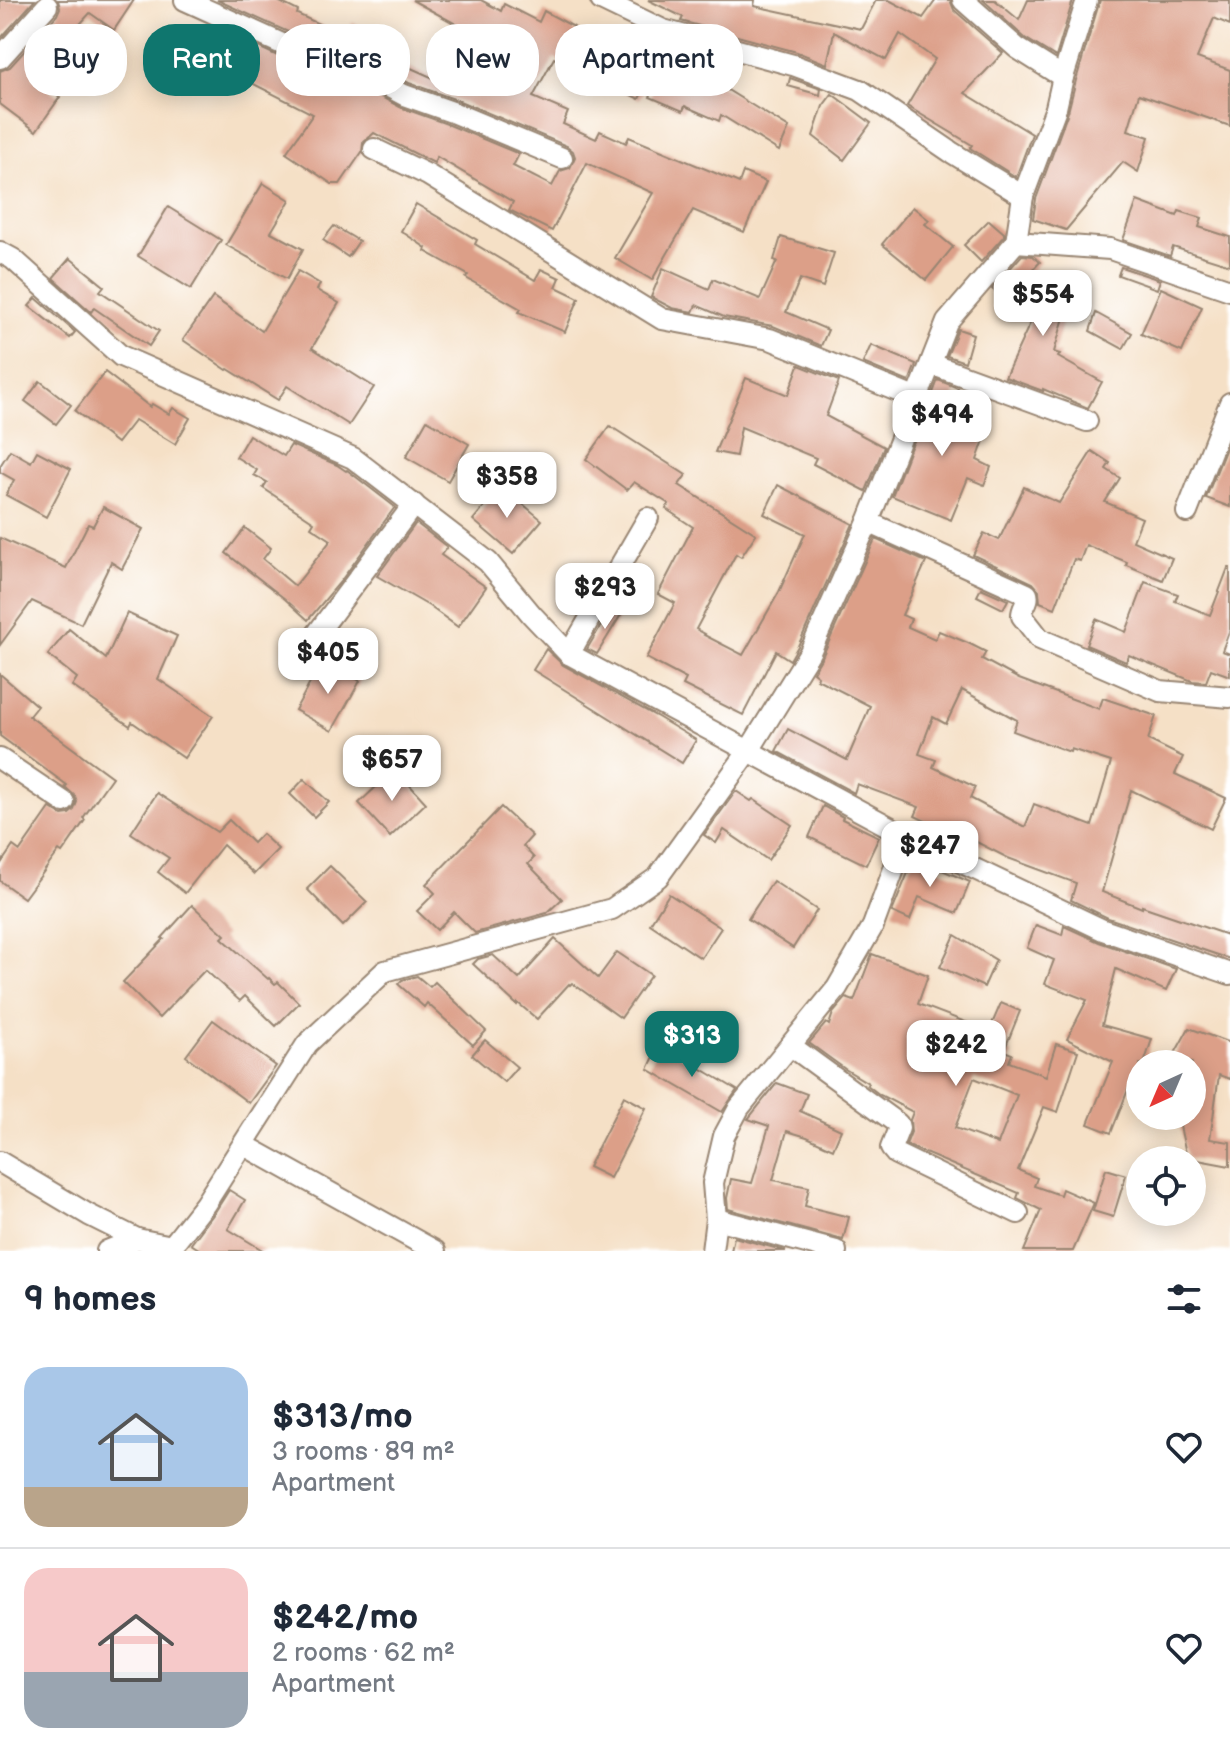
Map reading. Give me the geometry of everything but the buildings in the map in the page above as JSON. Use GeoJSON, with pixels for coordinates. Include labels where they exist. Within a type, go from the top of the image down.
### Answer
{"type":"FeatureCollection","features":[{"type":"Feature","properties":{"kind":"street"},"geometry":{"type":"LineString","coordinates":[[185,0],[333,67],[350,66],[404,95],[562,158]]}},
{"type":"Feature","properties":{"kind":"street"},"geometry":{"type":"LineString","coordinates":[[601,0],[663,30],[793,65],[860,90],[1023,196]]}},
{"type":"Feature","properties":{"kind":"street"},"geometry":{"type":"LineString","coordinates":[[963,0],[1017,48],[1063,77]]}},
{"type":"Feature","properties":{"kind":"street"},"geometry":{"type":"LineString","coordinates":[[0,1162],[89,1215],[137,1239],[172,1246],[205,1204],[307,1044],[385,971],[612,909],[658,877],[748,752],[810,652],[868,522],[947,322],[1016,242],[1023,196],[1056,108],[1087,0]]}},
{"type":"Feature","properties":{"kind":"street"},"geometry":{"type":"LineString","coordinates":[[0,58],[47,6]]}},
{"type":"Feature","properties":{"kind":"street"},"geometry":{"type":"LineString","coordinates":[[374,149],[428,175],[662,319],[770,339],[917,399]]}},
{"type":"Feature","properties":{"kind":"street"},"geometry":{"type":"LineString","coordinates":[[1016,242],[1110,249],[1230,290]]}},
{"type":"Feature","properties":{"kind":"street"},"geometry":{"type":"LineString","coordinates":[[0,252],[13,259],[121,356],[353,458],[488,562],[569,654],[912,839],[1103,930],[1230,974]]}},
{"type":"Feature","properties":{"kind":"street"},"geometry":{"type":"LineString","coordinates":[[931,364],[1087,421]]}},
{"type":"Feature","properties":{"kind":"street"},"geometry":{"type":"LineString","coordinates":[[1187,512],[1230,403]]}},
{"type":"Feature","properties":{"kind":"street"},"geometry":{"type":"LineString","coordinates":[[316,635],[414,504]]}},
{"type":"Feature","properties":{"kind":"street"},"geometry":{"type":"LineString","coordinates":[[569,654],[648,518]]}},
{"type":"Feature","properties":{"kind":"street"},"geometry":{"type":"LineString","coordinates":[[868,522],[1027,594],[1022,616],[1040,639],[1160,691],[1230,697]]}},
{"type":"Feature","properties":{"kind":"street"},"geometry":{"type":"LineString","coordinates":[[0,759],[64,802]]}},
{"type":"Feature","properties":{"kind":"street"},"geometry":{"type":"LineString","coordinates":[[712,1251],[716,1219],[713,1183],[724,1136],[739,1108],[837,988],[873,926],[898,858],[912,839]]}},
{"type":"Feature","properties":{"kind":"street"},"geometry":{"type":"LineString","coordinates":[[791,1046],[898,1124],[891,1148],[896,1154],[1018,1213]]}},
{"type":"Feature","properties":{"kind":"street"},"geometry":{"type":"LineString","coordinates":[[244,1145],[435,1251]]}},
{"type":"Feature","properties":{"kind":"street"},"geometry":{"type":"LineString","coordinates":[[716,1219],[836,1251]]}},
{"type":"Feature","properties":{"kind":"street"},"geometry":{"type":"LineString","coordinates":[[107,1251],[137,1239]]}}]}
